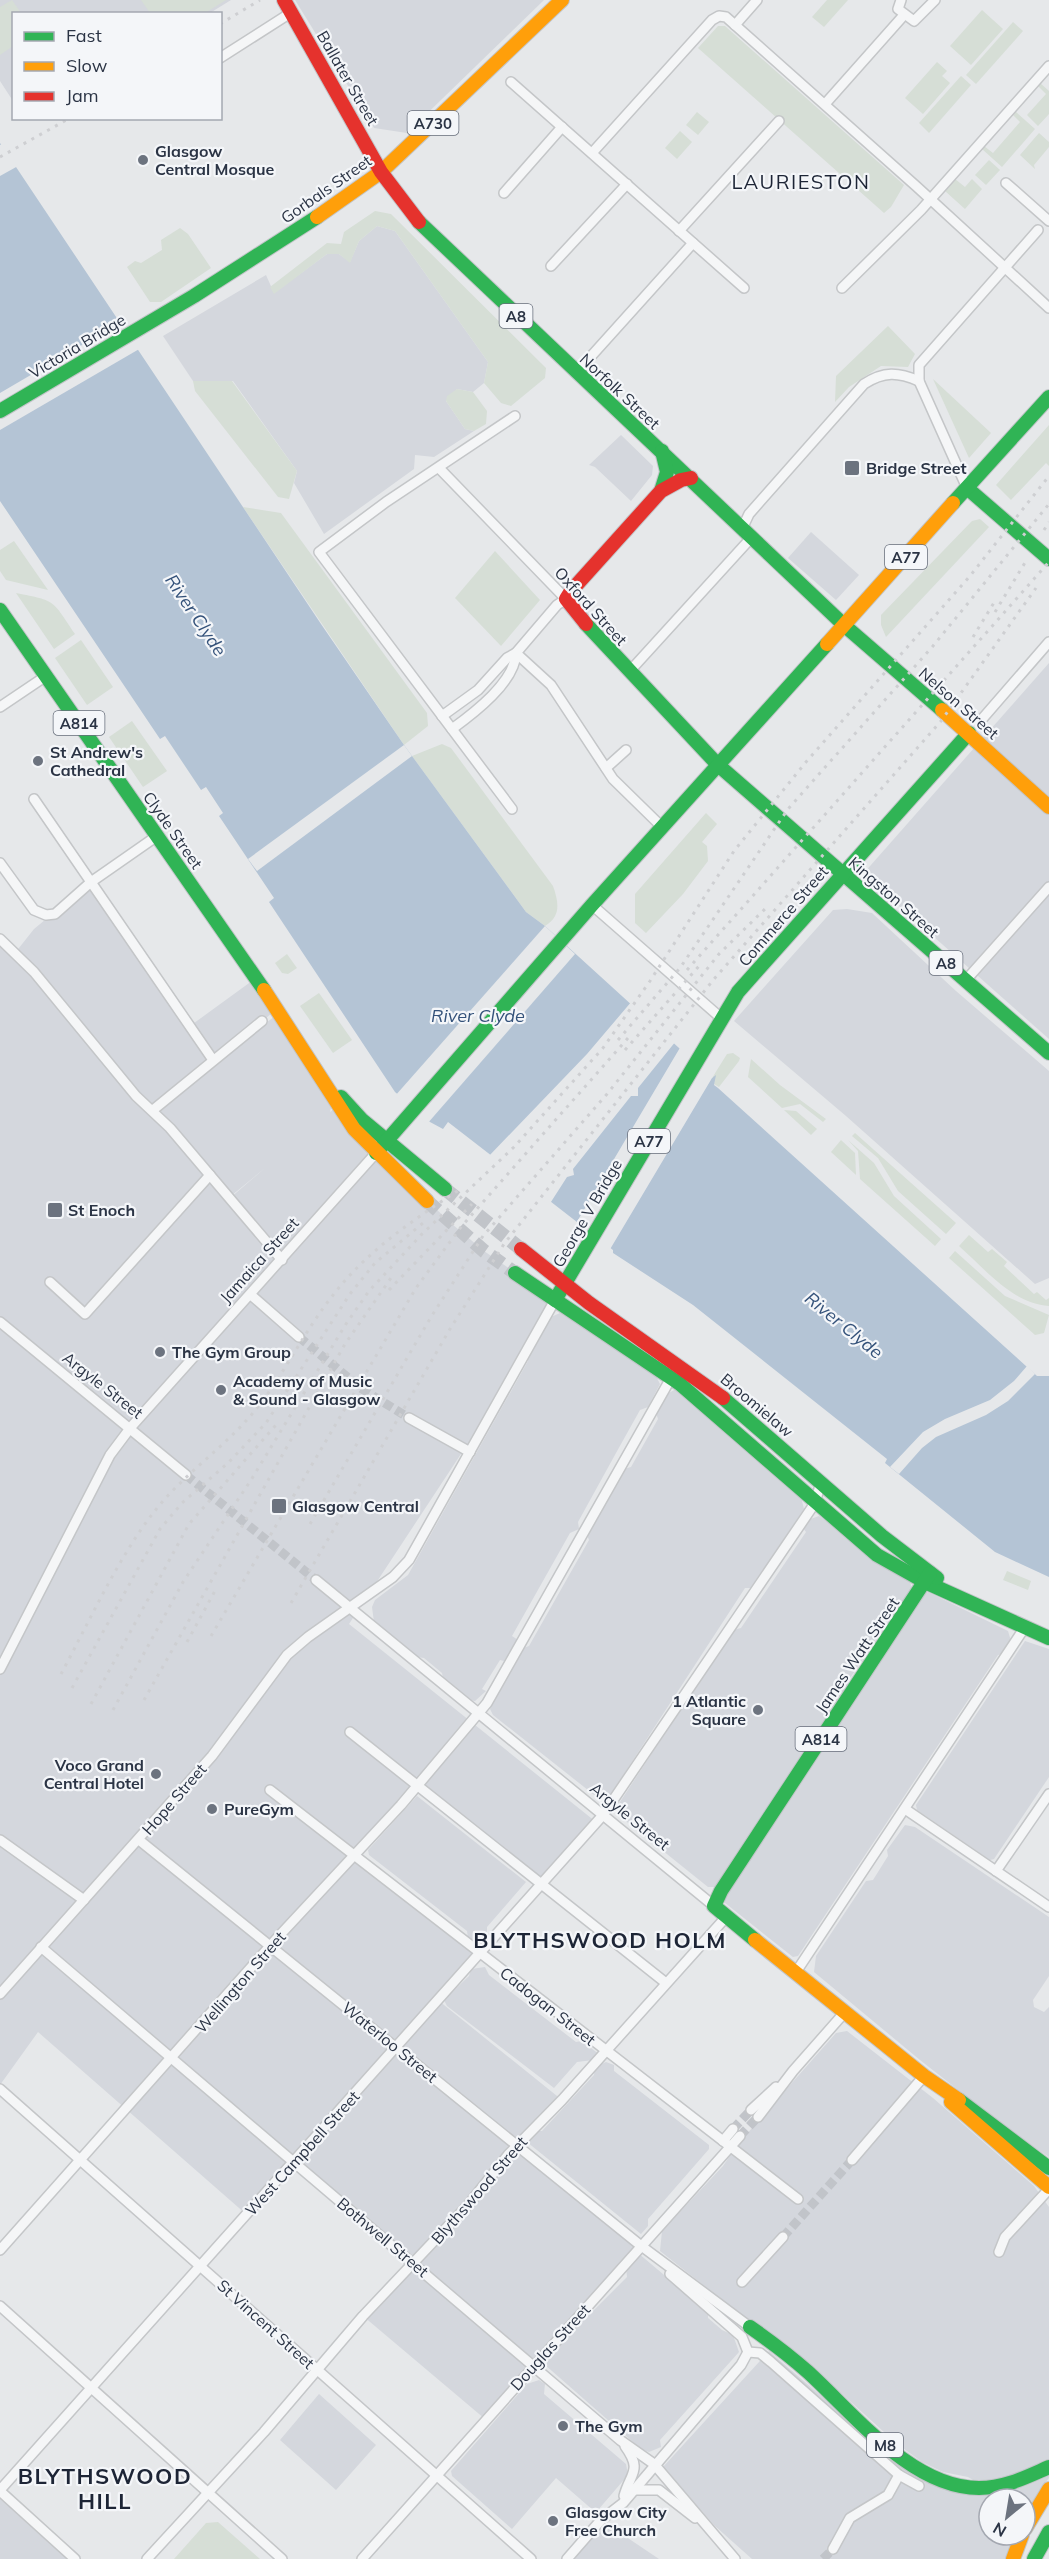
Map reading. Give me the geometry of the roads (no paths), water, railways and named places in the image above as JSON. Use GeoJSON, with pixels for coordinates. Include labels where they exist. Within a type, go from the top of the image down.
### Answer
{"type":"FeatureCollection","features":[{"type":"Feature","properties":{"kind":"main road","name":"Gorbals Street"},"geometry":{"type":"LineString","coordinates":[[140,327],[251,261],[381,172],[562,0]]}},
{"type":"Feature","properties":{"kind":"main road","name":"Ballater Street"},"geometry":{"type":"LineString","coordinates":[[288,6],[381,172]]}},
{"type":"Feature","properties":{"kind":"main road","name":"Norfolk Street"},"geometry":{"type":"LineString","coordinates":[[381,172],[418,221],[845,626]]}},
{"type":"Feature","properties":{"kind":"main road","name":"Victoria Bridge"},"geometry":{"type":"LineString","coordinates":[[0,411],[140,327]]}},
{"type":"Feature","properties":{"kind":"main road","name":"A77"},"geometry":{"type":"LineString","coordinates":[[588,910],[1049,397]]}},
{"type":"Feature","properties":{"kind":"main road"},"geometry":{"type":"LineString","coordinates":[[566,599],[661,491],[667,472],[662,451]]}},
{"type":"Feature","properties":{"kind":"main road"},"geometry":{"type":"LineString","coordinates":[[661,491],[691,478]]}},
{"type":"Feature","properties":{"kind":"main road"},"geometry":{"type":"LineString","coordinates":[[967,488],[1049,559]]}},
{"type":"Feature","properties":{"kind":"main road","name":"Oxford Street"},"geometry":{"type":"LineString","coordinates":[[566,599],[570,607],[628,672],[718,765]]}},
{"type":"Feature","properties":{"kind":"main road","name":"Clyde Street"},"geometry":{"type":"LineString","coordinates":[[1,613],[318,1070],[354,1130],[376,1153]]}},
{"type":"Feature","properties":{"kind":"main road","name":"Nelson Street"},"geometry":{"type":"LineString","coordinates":[[845,626],[969,733],[1049,807]]}},
{"type":"Feature","properties":{"kind":"main road","name":"Commerce Street"},"geometry":{"type":"LineString","coordinates":[[718,1024],[738,992],[969,733]]}},
{"type":"Feature","properties":{"kind":"main road","name":"Kingston Street"},"geometry":{"type":"LineString","coordinates":[[718,765],[1049,1053]]}},
{"type":"Feature","properties":{"kind":"main road","name":"Jamaica Street"},"geometry":{"type":"LineString","coordinates":[[376,1153],[588,910]]}},
{"type":"Feature","properties":{"kind":"main road","name":"George V Bridge"},"geometry":{"type":"LineString","coordinates":[[555,1300],[718,1024]]}},
{"type":"Feature","properties":{"kind":"main road","name":"Clyde Street"},"geometry":{"type":"LineString","coordinates":[[318,1070],[362,1120],[387,1139]]}},
{"type":"Feature","properties":{"kind":"main road","name":"A814"},"geometry":{"type":"LineString","coordinates":[[387,1139],[445,1189]]}},
{"type":"Feature","properties":{"kind":"main road"},"geometry":{"type":"LineString","coordinates":[[376,1153],[427,1201]]}},
{"type":"Feature","properties":{"kind":"main road","name":"Broomielaw"},"geometry":{"type":"LineString","coordinates":[[521,1249],[565,1284],[701,1380],[821,1482],[928,1578]]}},
{"type":"Feature","properties":{"kind":"main road","name":"Broomielaw"},"geometry":{"type":"LineString","coordinates":[[515,1273],[671,1378],[712,1409],[867,1548],[928,1578],[962,1599],[1049,1638]]}},
{"type":"Feature","properties":{"kind":"main road","name":"James Watt Street"},"geometry":{"type":"LineString","coordinates":[[714,1906],[721,1891],[928,1578]]}},
{"type":"Feature","properties":{"kind":"main road","name":"Argyle Street"},"geometry":{"type":"LineString","coordinates":[[714,1906],[924,2076],[975,2125],[1049,2188]]}},
{"type":"Feature","properties":{"kind":"main road","name":"Argyle Street"},"geometry":{"type":"LineString","coordinates":[[924,2076],[984,2116],[1049,2168]]}},
{"type":"Feature","properties":{"kind":"main road","name":"M8"},"geometry":{"type":"LineString","coordinates":[[750,2327],[815,2378],[883,2444],[932,2477],[970,2488],[997,2487],[1022,2481],[1049,2467]]}},
{"type":"Feature","properties":{"kind":"main road"},"geometry":{"type":"LineString","coordinates":[[1037,2509],[1049,2489]]}},
{"type":"Feature","properties":{"kind":"main road"},"geometry":{"type":"LineString","coordinates":[[1034,2559],[1049,2532]]}},
{"type":"Feature","properties":{"kind":"street"},"geometry":{"type":"LineString","coordinates":[[735,25],[757,0]]}},
{"type":"Feature","properties":{"kind":"street"},"geometry":{"type":"LineString","coordinates":[[901,0],[897,8],[910,21],[916,21],[935,0]]}},
{"type":"Feature","properties":{"kind":"street"},"geometry":{"type":"LineString","coordinates":[[222,56],[288,6]]}},
{"type":"Feature","properties":{"kind":"street"},"geometry":{"type":"LineString","coordinates":[[825,104],[904,15]]}},
{"type":"Feature","properties":{"kind":"street"},"geometry":{"type":"LineString","coordinates":[[592,153],[714,18],[724,17],[825,104],[1049,308]]}},
{"type":"Feature","properties":{"kind":"street"},"geometry":{"type":"LineString","coordinates":[[842,288],[931,199],[1049,66]]}},
{"type":"Feature","properties":{"kind":"street"},"geometry":{"type":"LineString","coordinates":[[511,82],[744,288]]}},
{"type":"Feature","properties":{"kind":"street"},"geometry":{"type":"LineString","coordinates":[[679,231],[779,121]]}},
{"type":"Feature","properties":{"kind":"street"},"geometry":{"type":"LineString","coordinates":[[504,193],[562,127]]}},
{"type":"Feature","properties":{"kind":"street"},"geometry":{"type":"LineString","coordinates":[[1005,183],[1049,221]]}},
{"type":"Feature","properties":{"kind":"street"},"geometry":{"type":"LineString","coordinates":[[551,266],[627,184]]}},
{"type":"Feature","properties":{"kind":"street"},"geometry":{"type":"LineString","coordinates":[[967,488],[919,381],[920,365],[1038,230]]}},
{"type":"Feature","properties":{"kind":"street"},"geometry":{"type":"LineString","coordinates":[[576,373],[693,243]]}},
{"type":"Feature","properties":{"kind":"street"},"geometry":{"type":"LineString","coordinates":[[628,672],[747,534],[748,514],[864,384],[887,373],[900,373],[919,381]]}},
{"type":"Feature","properties":{"kind":"street"},"geometry":{"type":"LineString","coordinates":[[512,809],[319,552],[386,502],[515,416]]}},
{"type":"Feature","properties":{"kind":"street","name":"Oxford Street"},"geometry":{"type":"LineString","coordinates":[[439,468],[566,599]]}},
{"type":"Feature","properties":{"kind":"street"},"geometry":{"type":"LineString","coordinates":[[442,716],[478,690],[507,658],[516,653],[557,605],[566,599]]}},
{"type":"Feature","properties":{"kind":"street"},"geometry":{"type":"LineString","coordinates":[[983,718],[1049,642]]}},
{"type":"Feature","properties":{"kind":"street"},"geometry":{"type":"LineString","coordinates":[[516,653],[551,685],[613,779],[662,827]]}},
{"type":"Feature","properties":{"kind":"street"},"geometry":{"type":"LineString","coordinates":[[452,729],[477,712],[514,669],[516,653]]}},
{"type":"Feature","properties":{"kind":"street"},"geometry":{"type":"LineString","coordinates":[[0,707],[46,676]]}},
{"type":"Feature","properties":{"kind":"street"},"geometry":{"type":"LineString","coordinates":[[606,768],[626,750]]}},
{"type":"Feature","properties":{"kind":"street"},"geometry":{"type":"LineString","coordinates":[[34,799],[213,1060]]}},
{"type":"Feature","properties":{"kind":"street"},"geometry":{"type":"LineString","coordinates":[[0,863],[33,910],[46,915],[55,914],[91,882],[157,836]]}},
{"type":"Feature","properties":{"kind":"street"},"geometry":{"type":"LineString","coordinates":[[966,980],[1049,887]]}},
{"type":"Feature","properties":{"kind":"street"},"geometry":{"type":"LineString","coordinates":[[588,910],[718,1024]]}},
{"type":"Feature","properties":{"kind":"street"},"geometry":{"type":"LineString","coordinates":[[0,939],[34,972],[136,1096],[153,1110],[282,1260]]}},
{"type":"Feature","properties":{"kind":"street"},"geometry":{"type":"LineString","coordinates":[[153,1110],[262,1021]]}},
{"type":"Feature","properties":{"kind":"street","name":"Jamaica Street"},"geometry":{"type":"LineString","coordinates":[[0,1669],[110,1455],[131,1427],[376,1153]]}},
{"type":"Feature","properties":{"kind":"street"},"geometry":{"type":"LineString","coordinates":[[50,1282],[85,1314],[210,1175]]}},
{"type":"Feature","properties":{"kind":"street"},"geometry":{"type":"LineString","coordinates":[[251,1295],[299,1337]]}},
{"type":"Feature","properties":{"kind":"street","name":"Hope Street"},"geometry":{"type":"LineString","coordinates":[[0,1994],[213,1756],[287,1655],[308,1636],[393,1577],[409,1560],[555,1300]]}},
{"type":"Feature","properties":{"kind":"street","name":"Argyle Street"},"geometry":{"type":"LineString","coordinates":[[0,1322],[105,1409],[131,1427],[186,1475]]}},
{"type":"Feature","properties":{"kind":"street","name":"Wellington Street"},"geometry":{"type":"LineString","coordinates":[[0,2250],[418,1786],[478,1714],[514,1656],[671,1378]]}},
{"type":"Feature","properties":{"kind":"street"},"geometry":{"type":"LineString","coordinates":[[409,1418],[470,1452]]}},
{"type":"Feature","properties":{"kind":"street","name":"West Campbell Street"},"geometry":{"type":"LineString","coordinates":[[0,2491],[603,1815],[815,1503],[821,1482]]}},
{"type":"Feature","properties":{"kind":"street","name":"Argyle Street"},"geometry":{"type":"LineString","coordinates":[[316,1580],[714,1906]]}},
{"type":"Feature","properties":{"kind":"street"},"geometry":{"type":"LineString","coordinates":[[796,1972],[1025,1628]]}},
{"type":"Feature","properties":{"kind":"street"},"geometry":{"type":"LineString","coordinates":[[350,1732],[666,1983]]}},
{"type":"Feature","properties":{"kind":"street","name":"Cadogan Street"},"geometry":{"type":"LineString","coordinates":[[270,1790],[798,2199]]}},
{"type":"Feature","properties":{"kind":"street"},"geometry":{"type":"LineString","coordinates":[[996,1871],[1049,1794]]}},
{"type":"Feature","properties":{"kind":"street"},"geometry":{"type":"LineString","coordinates":[[905,1809],[1049,1907]]}},
{"type":"Feature","properties":{"kind":"street"},"geometry":{"type":"LineString","coordinates":[[0,1839],[84,1900]]}},
{"type":"Feature","properties":{"kind":"street","name":"Waterloo Street"},"geometry":{"type":"LineString","coordinates":[[139,1840],[640,2245],[750,2327]]}},
{"type":"Feature","properties":{"kind":"street","name":"Blythswood Street"},"geometry":{"type":"LineString","coordinates":[[147,2559],[207,2491],[264,2432],[316,2369],[414,2264],[518,2145],[727,1916]]}},
{"type":"Feature","properties":{"kind":"street","name":"Bothwell Street"},"geometry":{"type":"LineString","coordinates":[[41,1947],[620,2439],[654,2463],[735,2559]]}},
{"type":"Feature","properties":{"kind":"street"},"geometry":{"type":"LineString","coordinates":[[758,2117],[793,2071],[845,2012]]}},
{"type":"Feature","properties":{"kind":"street"},"geometry":{"type":"LineString","coordinates":[[751,2110],[793,2071]]}},
{"type":"Feature","properties":{"kind":"street"},"geometry":{"type":"LineString","coordinates":[[852,2160],[924,2076]]}},
{"type":"Feature","properties":{"kind":"street","name":"St Vincent Street"},"geometry":{"type":"LineString","coordinates":[[0,2089],[531,2559]]}},
{"type":"Feature","properties":{"kind":"street","name":"Douglas Street"},"geometry":{"type":"LineString","coordinates":[[362,2559],[737,2133]]}},
{"type":"Feature","properties":{"kind":"street"},"geometry":{"type":"LineString","coordinates":[[999,2252],[1005,2237],[1049,2188]]}},
{"type":"Feature","properties":{"kind":"street"},"geometry":{"type":"LineString","coordinates":[[742,2282],[783,2237]]}},
{"type":"Feature","properties":{"kind":"street","name":"Waterloo Street"},"geometry":{"type":"LineString","coordinates":[[640,2245],[691,2294],[742,2337],[748,2352]]}},
{"type":"Feature","properties":{"kind":"street"},"geometry":{"type":"LineString","coordinates":[[0,2306],[92,2386],[282,2559]]}},
{"type":"Feature","properties":{"kind":"street"},"geometry":{"type":"LineString","coordinates":[[567,2559],[601,2520],[623,2503],[654,2463],[741,2365],[748,2352],[760,2353],[898,2475],[919,2486]]}},
{"type":"Feature","properties":{"kind":"street"},"geometry":{"type":"LineString","coordinates":[[620,2439],[635,2465],[634,2476],[624,2493],[623,2503]]}},
{"type":"Feature","properties":{"kind":"street"},"geometry":{"type":"LineString","coordinates":[[833,2549],[850,2518],[888,2495],[898,2475]]}},
{"type":"Feature","properties":{"kind":"street","name":"Bothwell Street"},"geometry":{"type":"LineString","coordinates":[[633,2490],[659,2490],[715,2535]]}},
{"type":"Feature","properties":{"kind":"street"},"geometry":{"type":"LineString","coordinates":[[0,2491],[75,2559]]}},
{"type":"Feature","properties":{"kind":"water","name":"River Clyde"},"geometry":{"type":"Polygon","coordinates":[[[0,143],[321,624],[404,745],[526,912],[545,926],[712,1078],[716,1075],[714,1085],[1037,1376],[1049,1376],[1049,1577],[995,1552],[885,1463],[887,1459],[693,1305],[613,1253],[613,1250],[448,1122],[443,1129],[430,1122],[395,1092],[269,902],[274,898],[219,816],[223,813],[206,787],[201,790],[165,736],[160,739],[0,501],[0,143]]]}},
{"type":"Feature","properties":{"kind":"tunnel"},"geometry":{"type":"LineString","coordinates":[[445,1189],[521,1249]]}},
{"type":"Feature","properties":{"kind":"tunnel"},"geometry":{"type":"LineString","coordinates":[[427,1201],[484,1251],[515,1273]]}},
{"type":"Feature","properties":{"kind":"tunnel"},"geometry":{"type":"LineString","coordinates":[[299,1337],[362,1389],[409,1418]]}},
{"type":"Feature","properties":{"kind":"tunnel"},"geometry":{"type":"LineString","coordinates":[[186,1475],[316,1580]]}},
{"type":"Feature","properties":{"kind":"tunnel"},"geometry":{"type":"LineString","coordinates":[[733,2129],[751,2110]]}},
{"type":"Feature","properties":{"kind":"tunnel"},"geometry":{"type":"LineString","coordinates":[[740,2136],[758,2117]]}},
{"type":"Feature","properties":{"kind":"tunnel"},"geometry":{"type":"LineString","coordinates":[[783,2237],[852,2160]]}},
{"type":"Feature","properties":{"kind":"tunnel"},"geometry":{"type":"LineString","coordinates":[[823,2559],[833,2549]]}},
{"type":"Feature","properties":{"kind":"railway"},"geometry":{"type":"LineString","coordinates":[[222,23],[260,0]]}},
{"type":"Feature","properties":{"kind":"railway"},"geometry":{"type":"LineString","coordinates":[[0,157],[66,120]]}},
{"type":"Feature","properties":{"kind":"railway"},"geometry":{"type":"LineString","coordinates":[[113,1710],[183,1582],[251,1480],[346,1324],[369,1291],[422,1234],[514,1147],[603,1048],[650,981],[734,851],[806,762],[970,576],[1049,476]]}},
{"type":"Feature","properties":{"kind":"railway"},"geometry":{"type":"LineString","coordinates":[[618,1040],[680,968],[788,809],[933,646],[1049,504]]}},
{"type":"Feature","properties":{"kind":"railway"},"geometry":{"type":"LineString","coordinates":[[1044,530],[1049,522]]}},
{"type":"Feature","properties":{"kind":"railway"},"geometry":{"type":"LineString","coordinates":[[995,612],[1026,561]]}},
{"type":"Feature","properties":{"kind":"railway"},"geometry":{"type":"LineString","coordinates":[[687,970],[1049,562]]}},
{"type":"Feature","properties":{"kind":"railway"},"geometry":{"type":"LineString","coordinates":[[291,1603],[450,1329],[504,1244],[714,979],[941,721],[1036,588]]}},
{"type":"Feature","properties":{"kind":"railway"},"geometry":{"type":"LineString","coordinates":[[973,637],[995,601]]}},
{"type":"Feature","properties":{"kind":"railway"},"geometry":{"type":"LineString","coordinates":[[310,1524],[431,1317],[483,1236],[607,1094],[719,954],[766,908]]}},
{"type":"Feature","properties":{"kind":"railway"},"geometry":{"type":"LineString","coordinates":[[625,1050],[699,966]]}},
{"type":"Feature","properties":{"kind":"railway"},"geometry":{"type":"LineString","coordinates":[[211,1636],[416,1288],[461,1227],[628,1038]]}},
{"type":"Feature","properties":{"kind":"railway"},"geometry":{"type":"LineString","coordinates":[[61,1674],[116,1569],[154,1512],[178,1485],[232,1435],[257,1408],[320,1312],[359,1266],[408,1225],[462,1188]]}},
{"type":"Feature","properties":{"kind":"railway"},"geometry":{"type":"LineString","coordinates":[[389,1290],[472,1204]]}},
{"type":"Feature","properties":{"kind":"railway"},"geometry":{"type":"LineString","coordinates":[[72,1688],[160,1529],[182,1503],[228,1463],[266,1423],[350,1294],[375,1263],[423,1223]]}},
{"type":"Feature","properties":{"kind":"railway"},"geometry":{"type":"LineString","coordinates":[[144,1700],[345,1344],[391,1278]]}},
{"type":"Feature","properties":{"kind":"railway"},"geometry":{"type":"LineString","coordinates":[[91,1704],[189,1524],[276,1425]]}},
{"type":"Feature","properties":{"kind":"railway"},"geometry":{"type":"LineString","coordinates":[[187,1642],[216,1589]]}},
{"type":"Feature","properties":{"kind":"place","name":"Glasgow Central Mosque"},"geometry":{"type":"Point","coordinates":[143,160]}},
{"type":"Feature","properties":{"kind":"place","name":"Bridge Street"},"geometry":{"type":"Point","coordinates":[852,468]}},
{"type":"Feature","properties":{"kind":"place","name":"St Andrew's Cathedral"},"geometry":{"type":"Point","coordinates":[38,761]}},
{"type":"Feature","properties":{"kind":"place","name":"St Enoch"},"geometry":{"type":"Point","coordinates":[55,1210]}},
{"type":"Feature","properties":{"kind":"place","name":"The Gym Group"},"geometry":{"type":"Point","coordinates":[160,1352]}},
{"type":"Feature","properties":{"kind":"place","name":"Academy of Music & Sound - Glasgow"},"geometry":{"type":"Point","coordinates":[221,1390]}},
{"type":"Feature","properties":{"kind":"place","name":"Glasgow Central"},"geometry":{"type":"Point","coordinates":[279,1506]}},
{"type":"Feature","properties":{"kind":"place","name":"1 Atlantic Square"},"geometry":{"type":"Point","coordinates":[758,1710]}},
{"type":"Feature","properties":{"kind":"place","name":"Voco Grand Central Hotel"},"geometry":{"type":"Point","coordinates":[156,1774]}},
{"type":"Feature","properties":{"kind":"place","name":"PureGym"},"geometry":{"type":"Point","coordinates":[212,1809]}},
{"type":"Feature","properties":{"kind":"place","name":"The Gym"},"geometry":{"type":"Point","coordinates":[563,2426]}},
{"type":"Feature","properties":{"kind":"place","name":"Glasgow City Free Church"},"geometry":{"type":"Point","coordinates":[553,2521]}},
{"type":"Feature","properties":{"kind":"district","name":"LAURIESTON"},"geometry":{"type":"Point","coordinates":[801,181]}},
{"type":"Feature","properties":{"kind":"district","name":"BLYTHSWOOD HOLM"},"geometry":{"type":"Point","coordinates":[600,1940]}},
{"type":"Feature","properties":{"kind":"district","name":"BLYTHSWOOD HILL"},"geometry":{"type":"Point","coordinates":[105,2488]}}]}
